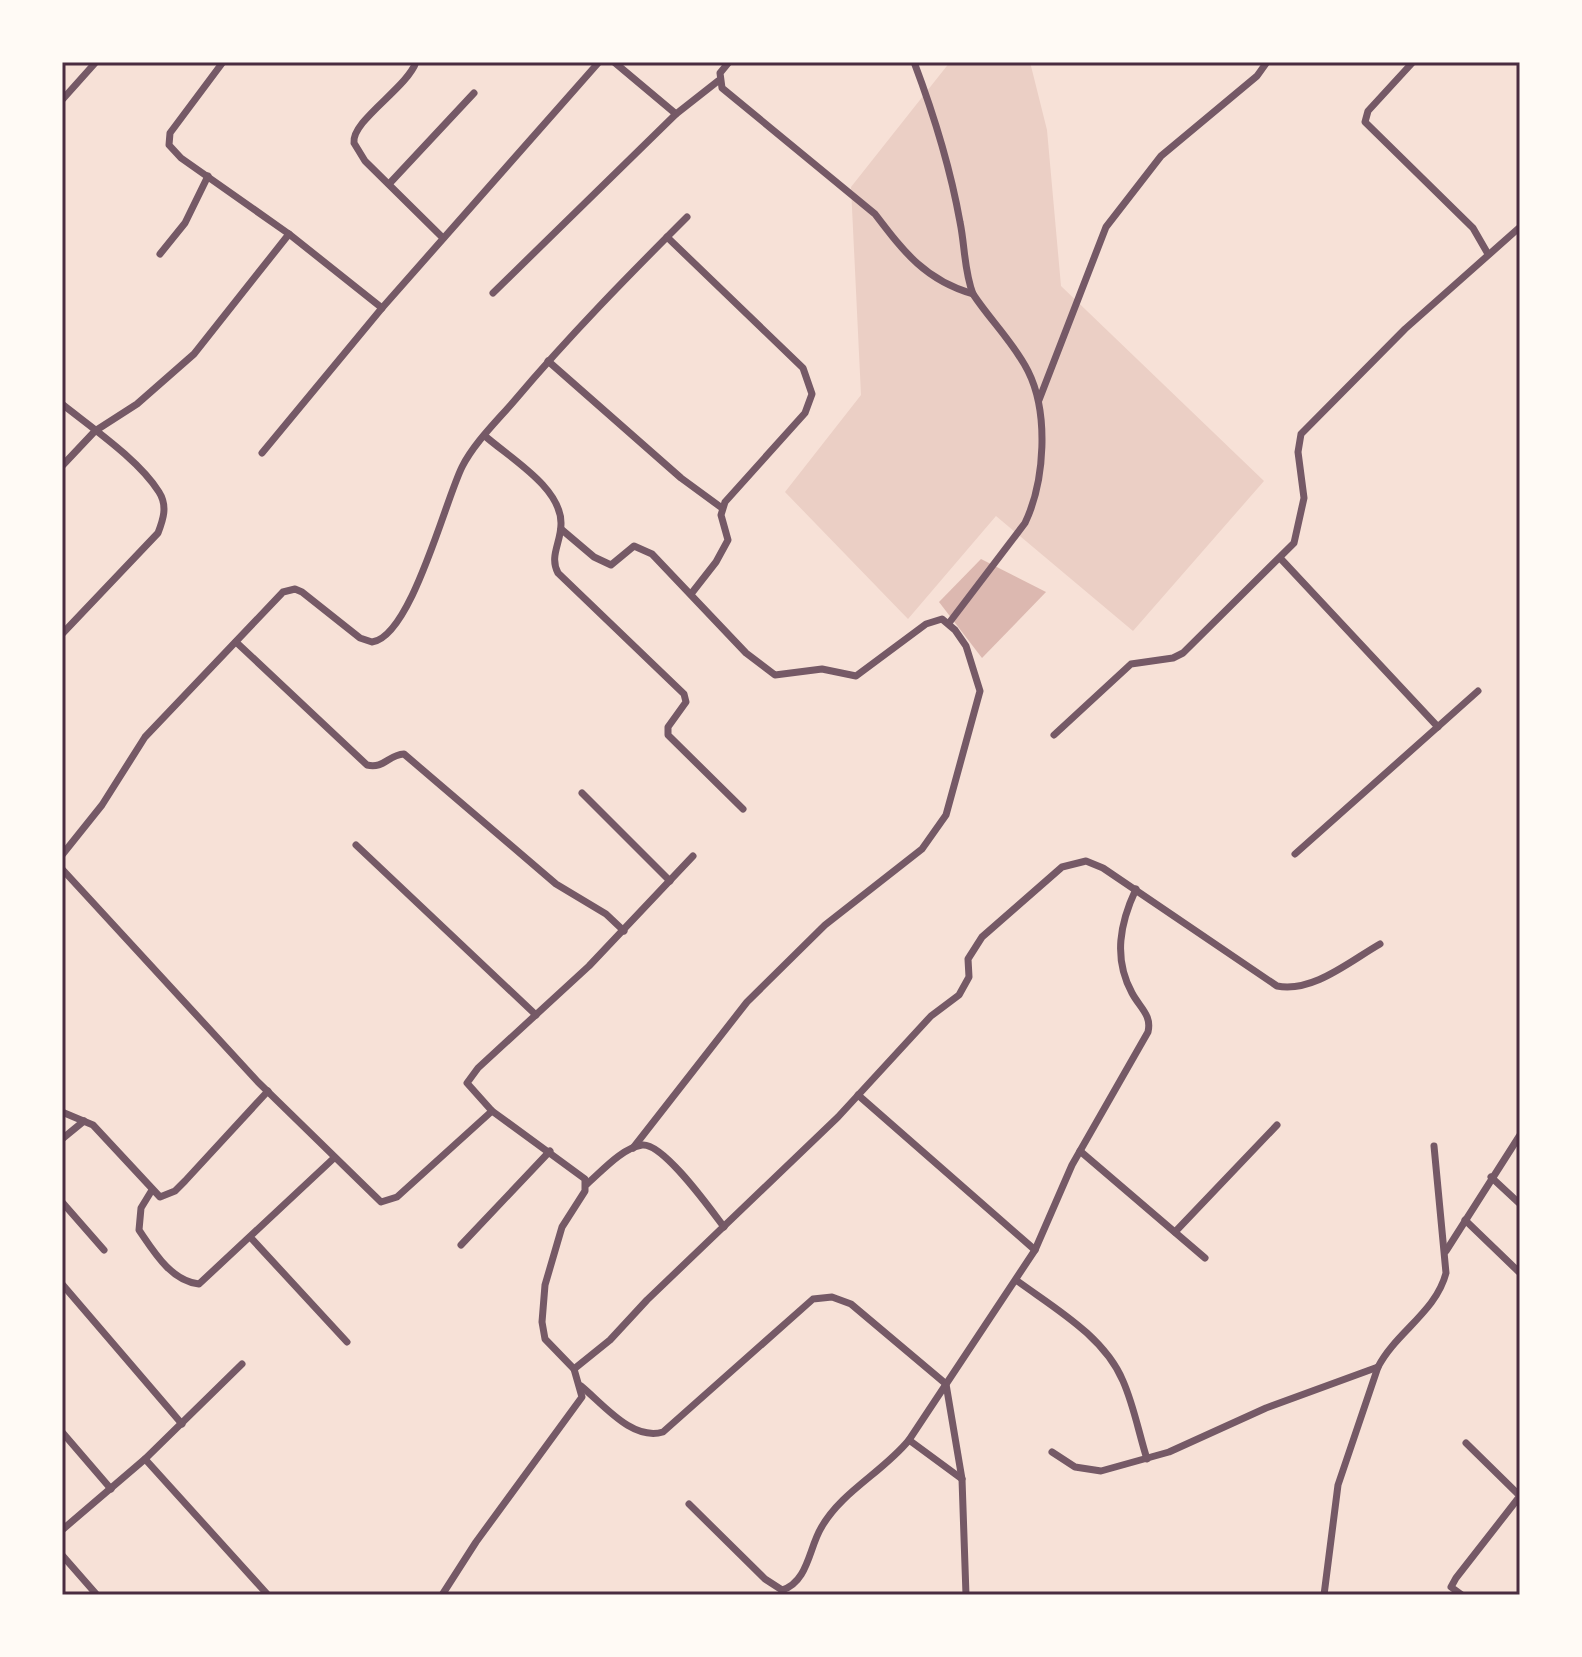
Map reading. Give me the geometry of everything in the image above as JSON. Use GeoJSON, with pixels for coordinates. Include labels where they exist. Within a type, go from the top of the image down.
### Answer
{"type":"FeatureCollection","features":[{"type":"Feature","properties":{"kind":"street"},"geometry":{"type":"LineString","coordinates":[[62,100],[96,62]]}},
{"type":"Feature","properties":{"kind":"street"},"geometry":{"type":"LineString","coordinates":[[223,62],[168,139],[181,158],[289,234],[382,308]]}},
{"type":"Feature","properties":{"kind":"street"},"geometry":{"type":"LineString","coordinates":[[416,62],[405,81],[353,135],[357,150],[443,238]]}},
{"type":"Feature","properties":{"kind":"street"},"geometry":{"type":"LineString","coordinates":[[262,453],[382,308],[599,62]]}},
{"type":"Feature","properties":{"kind":"street"},"geometry":{"type":"LineString","coordinates":[[614,62],[676,114]]}},
{"type":"Feature","properties":{"kind":"street"},"geometry":{"type":"LineString","coordinates":[[493,293],[676,114],[718,81],[729,62]]}},
{"type":"Feature","properties":{"kind":"street"},"geometry":{"type":"LineString","coordinates":[[914,62],[942,137],[973,294],[1029,372],[1038,402],[1041,429],[1034,505],[1025,523],[949,623]]}},
{"type":"Feature","properties":{"kind":"street"},"geometry":{"type":"LineString","coordinates":[[1038,402],[1106,227],[1161,156],[1257,76],[1267,62]]}},
{"type":"Feature","properties":{"kind":"street"},"geometry":{"type":"LineString","coordinates":[[1413,62],[1368,111],[1365,122],[1473,228],[1488,254]]}},
{"type":"Feature","properties":{"kind":"street"},"geometry":{"type":"LineString","coordinates":[[718,81],[729,95],[875,214],[892,239],[918,267],[942,283],[973,294]]}},
{"type":"Feature","properties":{"kind":"street"},"geometry":{"type":"LineString","coordinates":[[389,184],[474,93]]}},
{"type":"Feature","properties":{"kind":"street"},"geometry":{"type":"LineString","coordinates":[[160,254],[185,223],[208,176]]}},
{"type":"Feature","properties":{"kind":"street"},"geometry":{"type":"LineString","coordinates":[[62,855],[70,848],[145,737],[283,592],[295,589],[360,638],[380,641],[406,606],[429,560],[463,464],[548,361],[687,217]]}},
{"type":"Feature","properties":{"kind":"street"},"geometry":{"type":"LineString","coordinates":[[1054,735],[1131,664],[1160,661],[1183,653],[1281,559],[1294,543],[1303,518],[1304,498],[1298,452],[1301,434],[1405,329],[1520,227]]}},
{"type":"Feature","properties":{"kind":"street"},"geometry":{"type":"LineString","coordinates":[[62,466],[95,431],[137,404],[194,354],[289,234]]}},
{"type":"Feature","properties":{"kind":"street"},"geometry":{"type":"LineString","coordinates":[[667,237],[774,338],[803,368],[811,383],[812,394],[805,413],[722,508]]}},
{"type":"Feature","properties":{"kind":"street"},"geometry":{"type":"LineString","coordinates":[[548,361],[681,478],[722,508],[728,540],[716,562],[691,594]]}},
{"type":"Feature","properties":{"kind":"street"},"geometry":{"type":"LineString","coordinates":[[62,404],[160,493],[165,514],[158,533],[62,634]]}},
{"type":"Feature","properties":{"kind":"street"},"geometry":{"type":"LineString","coordinates":[[485,436],[553,496],[558,505],[561,529],[553,557],[558,573],[684,694],[686,702],[668,727],[668,735],[743,809]]}},
{"type":"Feature","properties":{"kind":"street"},"geometry":{"type":"LineString","coordinates":[[442,1595],[476,1542],[582,1397],[574,1369],[545,1339],[542,1309],[562,1227],[587,1184],[633,1148],[747,1002],[825,925],[922,849],[946,815],[980,691],[966,646],[949,623],[936,618],[856,676],[822,669],[775,675],[753,660],[691,594],[640,546],[634,546],[611,565],[594,557],[561,529]]}},
{"type":"Feature","properties":{"kind":"street"},"geometry":{"type":"LineString","coordinates":[[1281,559],[1438,727]]}},
{"type":"Feature","properties":{"kind":"street"},"geometry":{"type":"LineString","coordinates":[[236,642],[367,765],[383,765],[404,754],[556,884],[606,914],[624,931]]}},
{"type":"Feature","properties":{"kind":"street"},"geometry":{"type":"LineString","coordinates":[[1295,854],[1478,691]]}},
{"type":"Feature","properties":{"kind":"street"},"geometry":{"type":"LineString","coordinates":[[582,793],[670,881]]}},
{"type":"Feature","properties":{"kind":"street"},"geometry":{"type":"LineString","coordinates":[[62,840],[70,848]]}},
{"type":"Feature","properties":{"kind":"street"},"geometry":{"type":"LineString","coordinates":[[356,845],[536,1015]]}},
{"type":"Feature","properties":{"kind":"street"},"geometry":{"type":"LineString","coordinates":[[587,1184],[578,1172],[492,1111],[467,1083],[478,1068],[624,931],[693,856]]}},
{"type":"Feature","properties":{"kind":"street"},"geometry":{"type":"LineString","coordinates":[[574,1369],[610,1340],[858,1095],[931,1016],[966,986],[968,959],[982,937],[1062,867],[1086,861],[1103,868],[1277,986],[1290,989],[1315,981],[1380,944]]}},
{"type":"Feature","properties":{"kind":"street"},"geometry":{"type":"LineString","coordinates":[[62,869],[268,1091],[381,1202],[397,1197],[492,1111]]}},
{"type":"Feature","properties":{"kind":"street"},"geometry":{"type":"LineString","coordinates":[[689,1504],[765,1579],[782,1590],[789,1588],[804,1570],[821,1528],[834,1511],[895,1458],[909,1440],[1035,1250],[1080,1151],[1143,1045],[1150,1023],[1132,993],[1123,966],[1121,923],[1136,889]]}},
{"type":"Feature","properties":{"kind":"street"},"geometry":{"type":"LineString","coordinates":[[62,1112],[84,1121],[104,1136],[160,1197],[175,1191],[268,1091]]}},
{"type":"Feature","properties":{"kind":"street"},"geometry":{"type":"LineString","coordinates":[[858,1095],[1035,1250]]}},
{"type":"Feature","properties":{"kind":"street"},"geometry":{"type":"LineString","coordinates":[[62,1139],[84,1121]]}},
{"type":"Feature","properties":{"kind":"street"},"geometry":{"type":"LineString","coordinates":[[1175,1232],[1277,1125]]}},
{"type":"Feature","properties":{"kind":"street"},"geometry":{"type":"LineString","coordinates":[[1445,1253],[1520,1135]]}},
{"type":"Feature","properties":{"kind":"street"},"geometry":{"type":"LineString","coordinates":[[633,1148],[650,1146],[662,1154],[724,1227]]}},
{"type":"Feature","properties":{"kind":"street"},"geometry":{"type":"LineString","coordinates":[[1324,1595],[1334,1498],[1378,1367],[1385,1354],[1441,1292],[1446,1273],[1434,1146]]}},
{"type":"Feature","properties":{"kind":"street"},"geometry":{"type":"LineString","coordinates":[[461,1245],[550,1151]]}},
{"type":"Feature","properties":{"kind":"street"},"geometry":{"type":"LineString","coordinates":[[1080,1151],[1205,1258]]}},
{"type":"Feature","properties":{"kind":"street"},"geometry":{"type":"LineString","coordinates":[[152,1190],[141,1208],[139,1230],[184,1283],[199,1284],[334,1158]]}},
{"type":"Feature","properties":{"kind":"street"},"geometry":{"type":"LineString","coordinates":[[1491,1177],[1520,1204]]}},
{"type":"Feature","properties":{"kind":"street"},"geometry":{"type":"LineString","coordinates":[[62,1202],[104,1250]]}},
{"type":"Feature","properties":{"kind":"street"},"geometry":{"type":"LineString","coordinates":[[1465,1220],[1520,1273]]}},
{"type":"Feature","properties":{"kind":"street"},"geometry":{"type":"LineString","coordinates":[[251,1238],[347,1342]]}},
{"type":"Feature","properties":{"kind":"street"},"geometry":{"type":"LineString","coordinates":[[1016,1280],[1071,1321],[1108,1354],[1124,1382],[1147,1459]]}},
{"type":"Feature","properties":{"kind":"street"},"geometry":{"type":"LineString","coordinates":[[62,1284],[182,1424]]}},
{"type":"Feature","properties":{"kind":"street"},"geometry":{"type":"LineString","coordinates":[[579,1385],[635,1431],[649,1436],[663,1432],[813,1299],[832,1297],[851,1304],[946,1384],[962,1479],[966,1595]]}},
{"type":"Feature","properties":{"kind":"street"},"geometry":{"type":"LineString","coordinates":[[62,1530],[145,1459],[242,1364]]}},
{"type":"Feature","properties":{"kind":"street"},"geometry":{"type":"LineString","coordinates":[[1052,1452],[1090,1472],[1147,1459],[1266,1408],[1378,1367]]}},
{"type":"Feature","properties":{"kind":"street"},"geometry":{"type":"LineString","coordinates":[[62,1432],[111,1489]]}},
{"type":"Feature","properties":{"kind":"street"},"geometry":{"type":"LineString","coordinates":[[909,1440],[962,1479]]}},
{"type":"Feature","properties":{"kind":"street"},"geometry":{"type":"LineString","coordinates":[[1462,1595],[1451,1587],[1456,1578],[1520,1496],[1466,1443]]}},
{"type":"Feature","properties":{"kind":"street"},"geometry":{"type":"LineString","coordinates":[[145,1459],[268,1595]]}},
{"type":"Feature","properties":{"kind":"street"},"geometry":{"type":"LineString","coordinates":[[62,1555],[97,1595]]}},
{"type":"Feature","properties":{"kind":"shaded area"},"geometry":{"type":"Polygon","coordinates":[[[950,62],[1030,62],[1047,130],[1061,286],[1264,481],[1133,631],[996,516],[908,619],[785,492],[861,395],[851,187],[950,62]]]}},
{"type":"Feature","properties":{"kind":"shaded area"},"geometry":{"type":"Polygon","coordinates":[[[981,559],[1046,592],[982,658],[939,602],[981,559]]]}}]}
